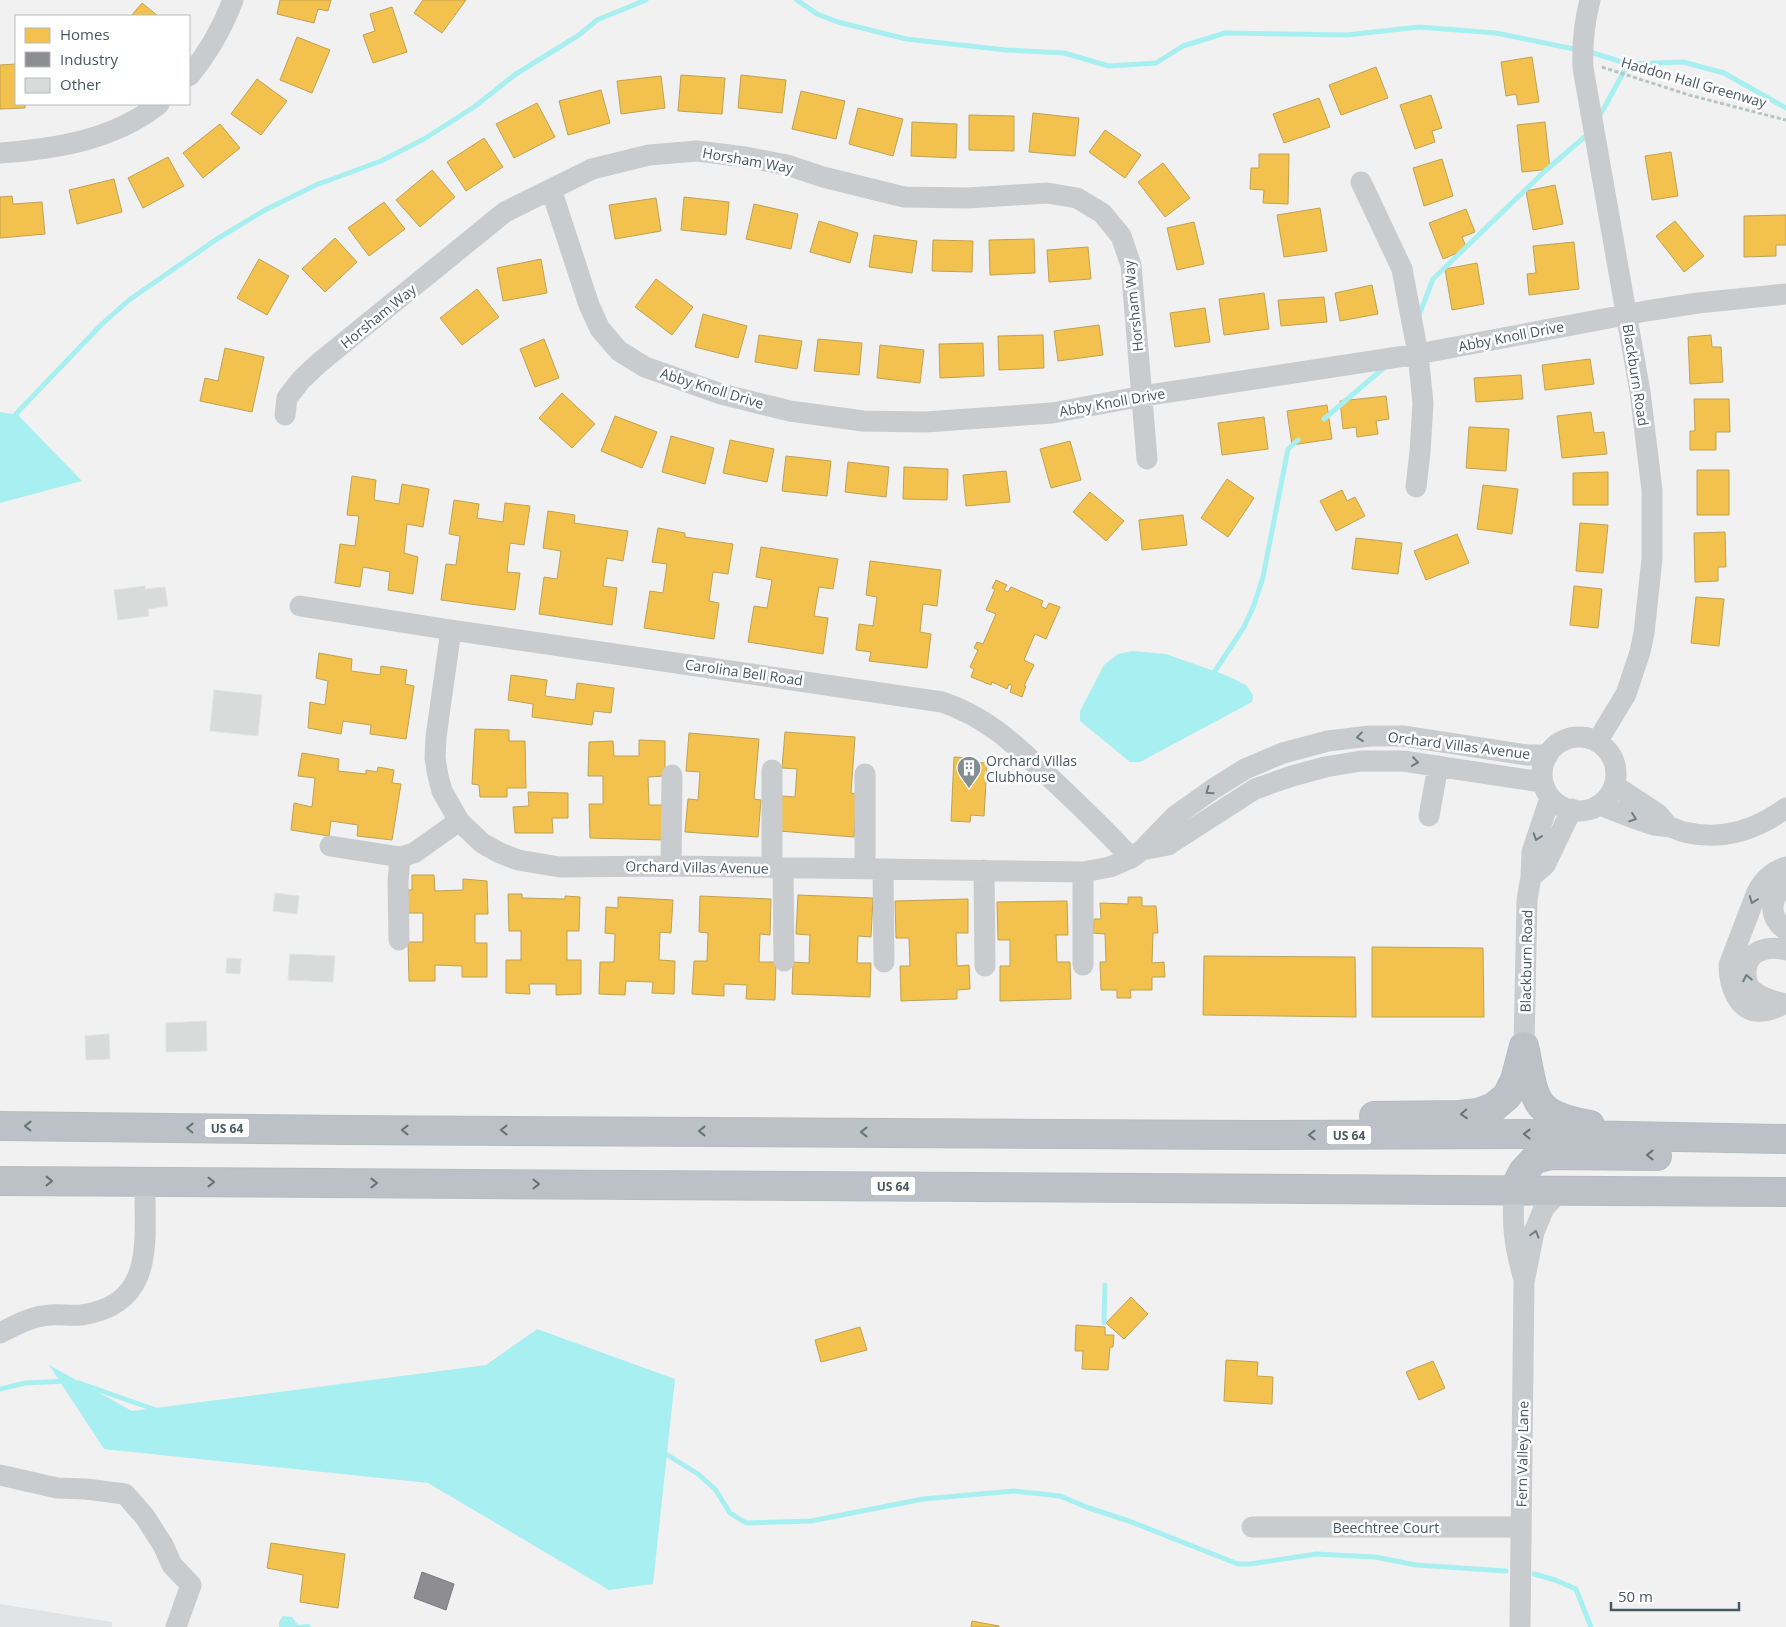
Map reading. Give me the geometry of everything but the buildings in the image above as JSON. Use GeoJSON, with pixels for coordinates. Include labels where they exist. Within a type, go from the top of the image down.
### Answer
{"type":"FeatureCollection","features":[{"type":"Feature","properties":{"kind":"highway"},"geometry":{"type":"LineString","coordinates":[[913,1133],[1008,1123],[1064,1120],[1478,1113],[1494,1107],[1507,1096],[1515,1080],[1524,1046]]}},
{"type":"Feature","properties":{"kind":"highway"},"geometry":{"type":"LineString","coordinates":[[1524,1046],[1536,1098],[1542,1107],[1550,1113],[1568,1121],[1650,1136]]}},
{"type":"Feature","properties":{"kind":"highway","name":"US 64"},"geometry":{"type":"LineString","coordinates":[[0,1126],[1250,1135],[1523,1134],[1786,1139]]}},
{"type":"Feature","properties":{"kind":"highway"},"geometry":{"type":"LineString","coordinates":[[1514,1190],[1522,1172],[1534,1159],[1551,1155],[1658,1156],[1764,1153],[1786,1150]]}},
{"type":"Feature","properties":{"kind":"highway","name":"US 64"},"geometry":{"type":"LineString","coordinates":[[0,1181],[1786,1192]]}},
{"type":"Feature","properties":{"kind":"street"},"geometry":{"type":"LineString","coordinates":[[190,75],[215,40],[233,0]]}},
{"type":"Feature","properties":{"kind":"street","name":"Blackburn Road"},"geometry":{"type":"LineString","coordinates":[[1590,0],[1582,44],[1583,68],[1640,392],[1652,490],[1652,558],[1644,633],[1632,678],[1620,706],[1597,742]]}},
{"type":"Feature","properties":{"kind":"street"},"geometry":{"type":"LineString","coordinates":[[0,152],[30,150],[82,140],[109,132],[149,112],[158,105]]}},
{"type":"Feature","properties":{"kind":"street","name":"Horsham Way"},"geometry":{"type":"LineString","coordinates":[[285,415],[287,398],[301,380],[319,363],[505,212],[592,168],[649,155],[697,151],[786,165],[823,177],[904,197],[968,198],[1047,193],[1077,198],[1102,213],[1121,236],[1131,265],[1147,460]]}},
{"type":"Feature","properties":{"kind":"street"},"geometry":{"type":"LineString","coordinates":[[1361,182],[1402,269],[1418,354],[1423,403],[1416,487]]}},
{"type":"Feature","properties":{"kind":"street","name":"Abby Knoll Drive"},"geometry":{"type":"LineString","coordinates":[[551,189],[590,305],[600,329],[620,351],[645,367],[713,392],[790,411],[863,421],[925,422],[1052,413],[1143,396],[1418,354],[1626,314],[1698,303],[1786,294]]}},
{"type":"Feature","properties":{"kind":"street","name":"Carolina Bell Road"},"geometry":{"type":"LineString","coordinates":[[300,606],[942,702],[967,711],[993,727],[1110,834],[1136,854]]}},
{"type":"Feature","properties":{"kind":"street","name":"Orchard Villas Avenue"},"geometry":{"type":"LineString","coordinates":[[451,630],[436,737],[436,758],[442,791],[459,821],[482,843],[500,854],[518,860],[560,867],[671,866],[1083,872],[1110,866],[1136,854],[1168,845],[1256,789],[1325,767],[1361,761],[1403,761],[1438,766],[1546,790]]}},
{"type":"Feature","properties":{"kind":"street","name":"Orchard Villas Avenue"},"geometry":{"type":"LineString","coordinates":[[1136,854],[1175,816],[1245,769],[1283,753],[1328,741],[1370,736],[1403,736],[1528,755],[1548,754]]}},
{"type":"Feature","properties":{"kind":"street"},"geometry":{"type":"LineString","coordinates":[[1586,738],[1597,742],[1607,750],[1613,761],[1616,773],[1609,797],[1600,805],[1588,810],[1562,807],[1546,790],[1542,767],[1548,754],[1564,740],[1586,738]]}},
{"type":"Feature","properties":{"kind":"street"},"geometry":{"type":"LineString","coordinates":[[1283,753],[1292,776]]}},
{"type":"Feature","properties":{"kind":"street"},"geometry":{"type":"LineString","coordinates":[[1429,816],[1438,766]]}},
{"type":"Feature","properties":{"kind":"street"},"geometry":{"type":"LineString","coordinates":[[772,770],[784,961]]}},
{"type":"Feature","properties":{"kind":"street"},"geometry":{"type":"LineString","coordinates":[[865,774],[884,962]]}},
{"type":"Feature","properties":{"kind":"street"},"geometry":{"type":"LineString","coordinates":[[671,866],[672,775]]}},
{"type":"Feature","properties":{"kind":"street"},"geometry":{"type":"LineString","coordinates":[[1614,785],[1658,814],[1668,826]]}},
{"type":"Feature","properties":{"kind":"street","name":"Blackburn Road"},"geometry":{"type":"LineString","coordinates":[[1524,1046],[1527,900],[1531,877],[1532,852],[1546,790]]}},
{"type":"Feature","properties":{"kind":"street"},"geometry":{"type":"LineString","coordinates":[[1600,805],[1656,826],[1668,826],[1698,834],[1742,832],[1767,821],[1786,808]]}},
{"type":"Feature","properties":{"kind":"street"},"geometry":{"type":"LineString","coordinates":[[1531,877],[1545,866],[1572,809]]}},
{"type":"Feature","properties":{"kind":"street"},"geometry":{"type":"LineString","coordinates":[[330,846],[400,857],[414,853],[459,821]]}},
{"type":"Feature","properties":{"kind":"street"},"geometry":{"type":"LineString","coordinates":[[399,940],[398,882],[400,857]]}},
{"type":"Feature","properties":{"kind":"street"},"geometry":{"type":"LineString","coordinates":[[1785,1004],[1759,1012],[1750,1009],[1743,1004],[1733,991],[1729,965],[1756,892],[1769,875],[1786,867]]}},
{"type":"Feature","properties":{"kind":"street"},"geometry":{"type":"LineString","coordinates":[[984,870],[985,966]]}},
{"type":"Feature","properties":{"kind":"street"},"geometry":{"type":"LineString","coordinates":[[1083,872],[1083,965]]}},
{"type":"Feature","properties":{"kind":"street"},"geometry":{"type":"LineString","coordinates":[[1786,886],[1778,893],[1773,906],[1776,921],[1786,930]]}},
{"type":"Feature","properties":{"kind":"street"},"geometry":{"type":"LineString","coordinates":[[1785,1004],[1763,996],[1750,988],[1746,981],[1746,972],[1749,960],[1759,950],[1775,948],[1786,950]]}},
{"type":"Feature","properties":{"kind":"street"},"geometry":{"type":"LineString","coordinates":[[0,1333],[37,1317],[79,1315],[100,1311],[116,1303],[129,1293],[137,1281],[143,1263],[145,1182]]}},
{"type":"Feature","properties":{"kind":"street","name":"Fern Valley Lane"},"geometry":{"type":"LineString","coordinates":[[1514,1190],[1515,1246],[1524,1282]]}},
{"type":"Feature","properties":{"kind":"street","name":"Fern Valley Lane"},"geometry":{"type":"LineString","coordinates":[[1520,1627],[1524,1282],[1534,1232],[1544,1208],[1560,1191]]}},
{"type":"Feature","properties":{"kind":"street"},"geometry":{"type":"LineString","coordinates":[[0,1475],[58,1488],[86,1489],[125,1494],[145,1517],[163,1545],[172,1565],[191,1585],[176,1627]]}},
{"type":"Feature","properties":{"kind":"street","name":"Beechtree Court"},"geometry":{"type":"LineString","coordinates":[[1252,1527],[1521,1527]]}},
{"type":"Feature","properties":{"kind":"path","name":"Haddon Hall Greenway"},"geometry":{"type":"LineString","coordinates":[[1595,68],[1603,67],[1689,95],[1786,120]]}},
{"type":"Feature","properties":{"kind":"shaded area"},"geometry":{"type":"Polygon","coordinates":[[[0,1604],[112,1622],[112,1627],[0,1627],[0,1604]]]}},
{"type":"Feature","properties":{"kind":"water"},"geometry":{"type":"Polygon","coordinates":[[[0,412],[18,415],[82,481],[0,503],[0,412]]]}},
{"type":"Feature","properties":{"kind":"water"},"geometry":{"type":"Polygon","coordinates":[[[1132,651],[1166,654],[1228,676],[1246,685],[1253,695],[1252,702],[1140,762],[1130,762],[1080,721],[1080,711],[1104,665],[1118,654],[1132,651]]]}},
{"type":"Feature","properties":{"kind":"water"},"geometry":{"type":"Polygon","coordinates":[[[537,1329],[675,1379],[653,1584],[609,1590],[428,1483],[104,1449],[49,1365],[132,1411],[486,1365],[537,1329]]]}},
{"type":"Feature","properties":{"kind":"water"},"geometry":{"type":"Polygon","coordinates":[[[283,1616],[292,1617],[298,1625],[309,1624],[311,1627],[279,1627],[279,1622],[283,1616]]]}},
{"type":"Feature","properties":{"kind":"waterway"},"geometry":{"type":"LineString","coordinates":[[11,419],[102,324],[129,300],[217,239],[265,210],[316,185],[381,161],[424,139],[474,107],[516,74],[579,35],[597,20],[646,0]]}},
{"type":"Feature","properties":{"kind":"waterway"},"geometry":{"type":"LineString","coordinates":[[797,0],[817,14],[838,22],[906,39],[1006,50],[1064,53],[1109,66],[1156,63],[1183,46],[1225,33],[1347,35],[1419,27],[1496,33],[1579,50]]}},
{"type":"Feature","properties":{"kind":"waterway"},"geometry":{"type":"LineString","coordinates":[[1587,51],[1628,64],[1683,62],[1724,73],[1786,108]]}},
{"type":"Feature","properties":{"kind":"waterway"},"geometry":{"type":"LineString","coordinates":[[1598,119],[1628,64]]}},
{"type":"Feature","properties":{"kind":"waterway"},"geometry":{"type":"LineString","coordinates":[[1418,318],[1433,279],[1545,171],[1588,134]]}},
{"type":"Feature","properties":{"kind":"waterway"},"geometry":{"type":"LineString","coordinates":[[1324,419],[1386,366]]}},
{"type":"Feature","properties":{"kind":"waterway"},"geometry":{"type":"LineString","coordinates":[[1215,671],[1244,627],[1254,605],[1263,577],[1288,449],[1298,440]]}},
{"type":"Feature","properties":{"kind":"waterway"},"geometry":{"type":"LineString","coordinates":[[1104,1323],[1105,1285]]}},
{"type":"Feature","properties":{"kind":"waterway"},"geometry":{"type":"LineString","coordinates":[[0,1389],[25,1383],[66,1381]]}},
{"type":"Feature","properties":{"kind":"waterway"},"geometry":{"type":"LineString","coordinates":[[79,1383],[156,1410]]}},
{"type":"Feature","properties":{"kind":"waterway"},"geometry":{"type":"LineString","coordinates":[[661,1451],[698,1474],[715,1489],[730,1513],[746,1523],[811,1521],[923,1499],[1014,1491],[1060,1496],[1238,1564],[1250,1564],[1316,1554],[1375,1557],[1416,1565],[1506,1571]]}},
{"type":"Feature","properties":{"kind":"waterway"},"geometry":{"type":"LineString","coordinates":[[1534,1574],[1576,1589],[1591,1627]]}},
{"type":"Feature","properties":{"kind":"place","name":"Orchard Villas Clubhouse"},"geometry":{"type":"Point","coordinates":[969,789]}}]}
